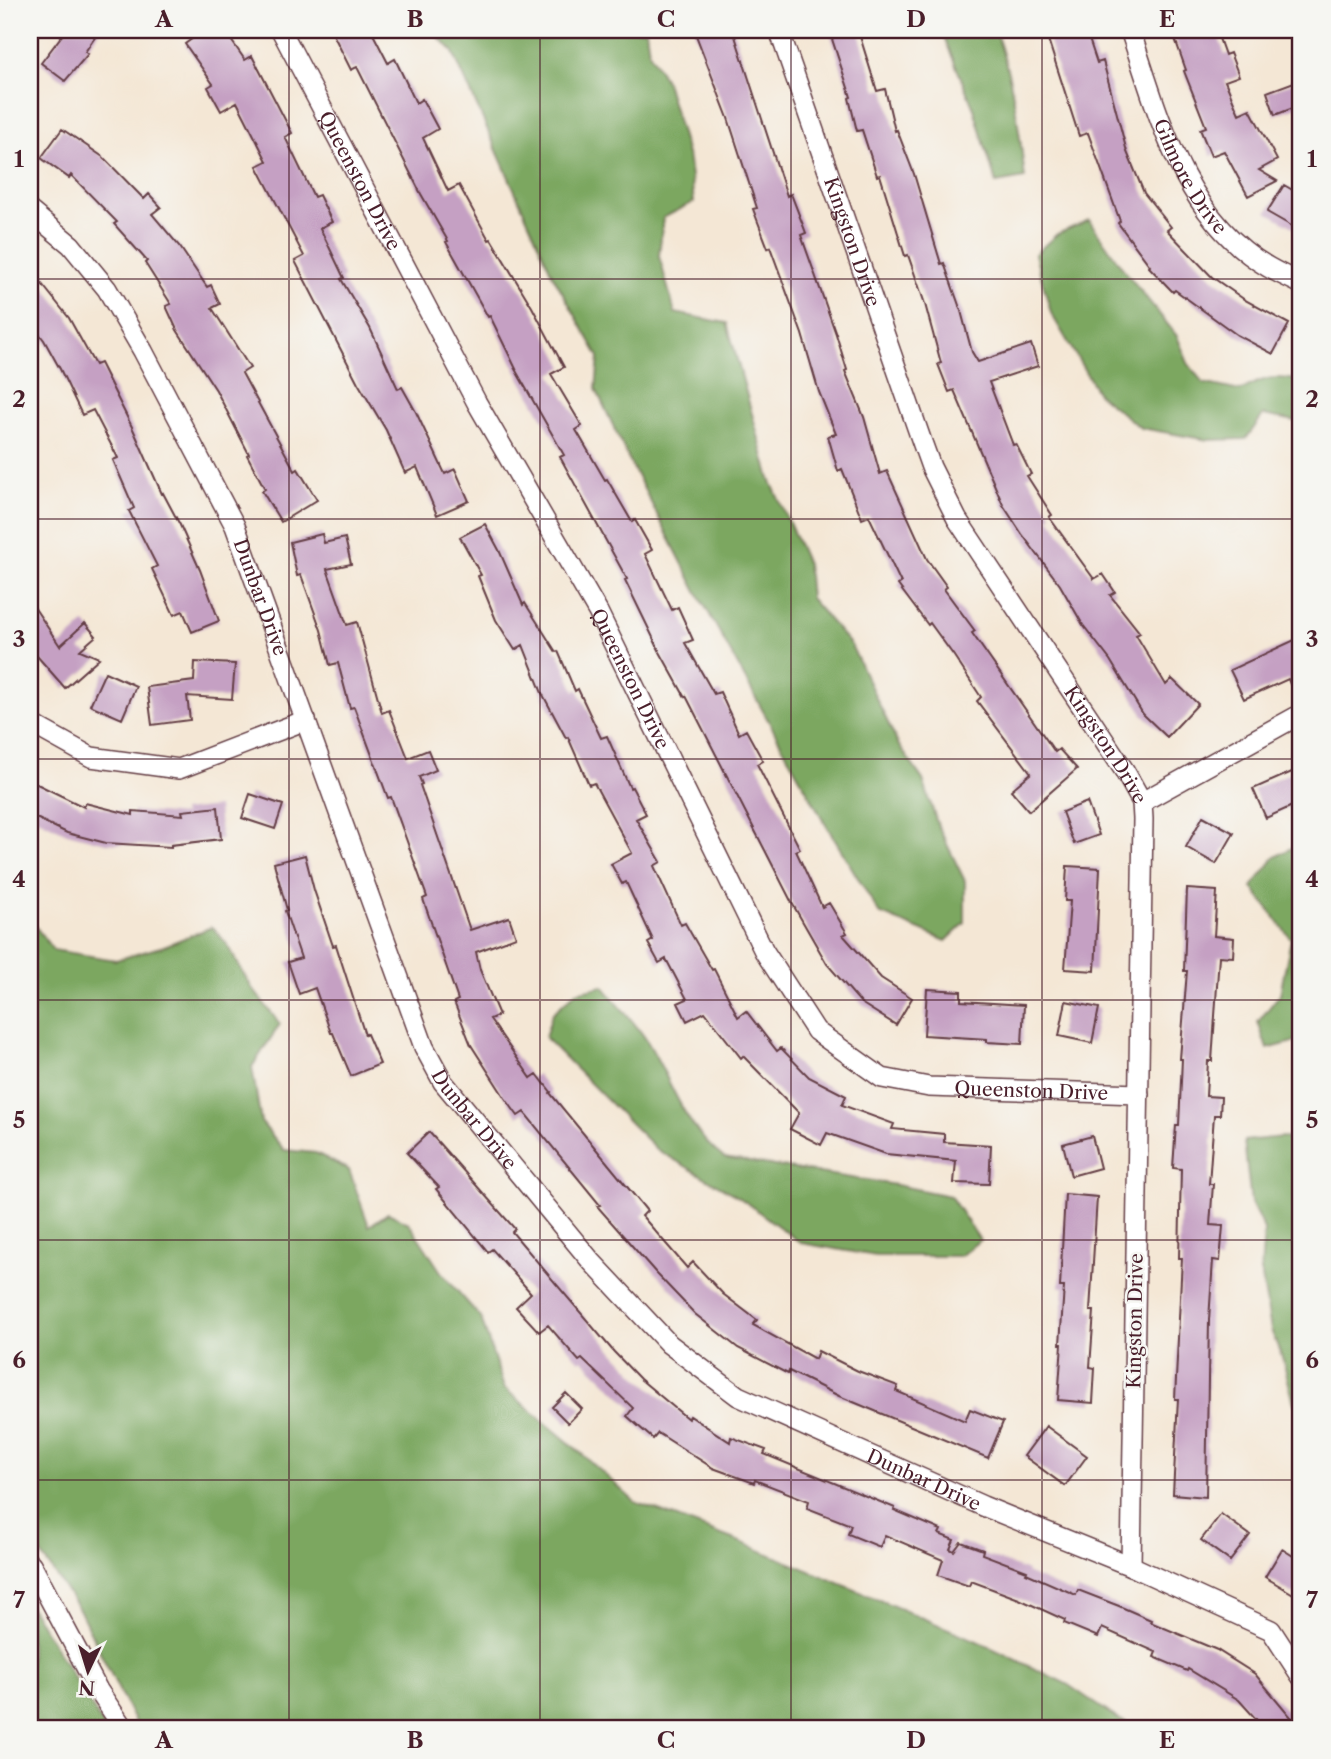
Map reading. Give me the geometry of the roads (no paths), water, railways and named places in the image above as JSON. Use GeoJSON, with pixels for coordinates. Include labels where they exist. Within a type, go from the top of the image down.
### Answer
{"type":"FeatureCollection","features":[{"type":"Feature","properties":{"kind":"street","name":"Queenston Drive"},"geometry":{"type":"LineString","coordinates":[[281,30],[477,403],[598,612],[764,951],[816,1031],[882,1077],[929,1087],[1139,1094]]}},
{"type":"Feature","properties":{"kind":"street","name":"Kingston Drive"},"geometry":{"type":"LineString","coordinates":[[779,30],[922,442],[943,494],[1133,784],[1142,802],[1131,1566]]}},
{"type":"Feature","properties":{"kind":"street","name":"Gilmore Drive"},"geometry":{"type":"LineString","coordinates":[[1130,30],[1171,151],[1204,208],[1249,253],[1266,266],[1301,284]]}},
{"type":"Feature","properties":{"kind":"street","name":"Dunbar Drive"},"geometry":{"type":"LineString","coordinates":[[30,211],[71,245],[100,280],[143,351],[235,526],[424,1047],[443,1082],[591,1261],[669,1344],[738,1396],[983,1506],[1131,1566],[1271,1630],[1301,1675]]}},
{"type":"Feature","properties":{"kind":"street"},"geometry":{"type":"LineString","coordinates":[[1142,802],[1301,714]]}},
{"type":"Feature","properties":{"kind":"street"},"geometry":{"type":"LineString","coordinates":[[30,723],[91,757],[179,769],[306,720]]}},
{"type":"Feature","properties":{"kind":"street"},"geometry":{"type":"LineString","coordinates":[[31,1564],[98,1690],[124,1729]]}}]}
